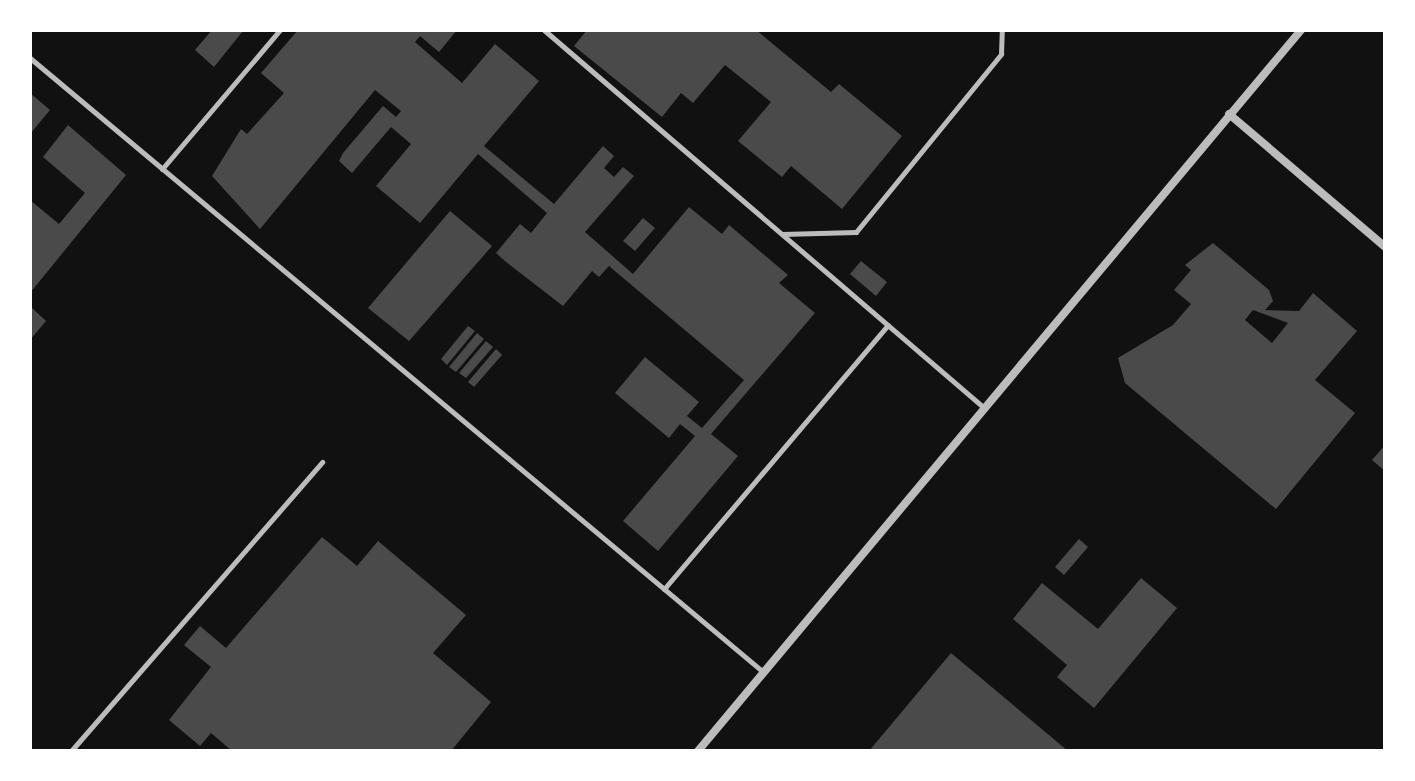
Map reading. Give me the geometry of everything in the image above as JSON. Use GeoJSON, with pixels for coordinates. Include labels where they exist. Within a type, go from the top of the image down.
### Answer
{"type":"FeatureCollection","features":[{"type":"Feature","properties":{"kind":"street"},"geometry":{"type":"LineString","coordinates":[[698,751],[982,406],[1301,30]]}},
{"type":"Feature","properties":{"kind":"street"},"geometry":{"type":"LineString","coordinates":[[1229,114],[1385,247]]}},
{"type":"Feature","properties":{"kind":"lane"},"geometry":{"type":"LineString","coordinates":[[162,169],[280,30]]}},
{"type":"Feature","properties":{"kind":"lane"},"geometry":{"type":"LineString","coordinates":[[544,30],[982,406]]}},
{"type":"Feature","properties":{"kind":"lane"},"geometry":{"type":"LineString","coordinates":[[782,234],[856,232],[1001,54],[1002,30]]}},
{"type":"Feature","properties":{"kind":"lane"},"geometry":{"type":"LineString","coordinates":[[30,58],[762,671]]}},
{"type":"Feature","properties":{"kind":"lane"},"geometry":{"type":"LineString","coordinates":[[664,589],[888,325]]}},
{"type":"Feature","properties":{"kind":"lane"},"geometry":{"type":"LineString","coordinates":[[71,751],[322,462]]}},
{"type":"Feature","properties":{"kind":"building"},"geometry":{"type":"Polygon","coordinates":[[[212,30],[243,31],[214,67],[195,50],[212,30]]]}},
{"type":"Feature","properties":{"kind":"building"},"geometry":{"type":"Polygon","coordinates":[[[298,30],[457,30],[439,52],[420,36],[415,42],[462,83],[495,44],[539,81],[484,146],[554,204],[603,146],[614,156],[604,168],[614,177],[623,167],[634,176],[585,232],[633,274],[689,207],[722,234],[729,225],[788,275],[779,283],[815,313],[711,434],[738,456],[658,551],[623,521],[695,436],[680,424],[669,438],[615,393],[645,357],[699,402],[687,416],[702,428],[744,380],[609,266],[599,277],[592,271],[563,306],[506,262],[496,253],[520,224],[531,233],[547,213],[478,154],[420,223],[376,186],[411,144],[391,127],[352,173],[339,161],[343,153],[383,106],[396,117],[401,111],[375,90],[260,229],[212,176],[241,129],[247,134],[284,93],[261,73],[298,30]]]}},
{"type":"Feature","properties":{"kind":"building"},"geometry":{"type":"Polygon","coordinates":[[[587,30],[756,30],[831,92],[839,84],[902,136],[842,209],[791,166],[782,177],[738,141],[771,102],[725,65],[693,103],[681,93],[662,117],[574,46],[587,30]]]}},
{"type":"Feature","properties":{"kind":"building"},"geometry":{"type":"Polygon","coordinates":[[[30,93],[50,110],[30,134],[30,93]]]}},
{"type":"Feature","properties":{"kind":"building"},"geometry":{"type":"Polygon","coordinates":[[[68,125],[126,175],[30,293],[30,200],[59,224],[85,193],[43,157],[68,125]]]}},
{"type":"Feature","properties":{"kind":"building"},"geometry":{"type":"Polygon","coordinates":[[[450,211],[492,246],[409,341],[368,308],[450,211]]]}},
{"type":"Feature","properties":{"kind":"building"},"geometry":{"type":"Polygon","coordinates":[[[643,218],[655,228],[635,251],[623,241],[643,218]]]}},
{"type":"Feature","properties":{"kind":"building"},"geometry":{"type":"Polygon","coordinates":[[[1213,243],[1269,290],[1273,301],[1265,310],[1299,311],[1313,293],[1357,331],[1315,380],[1355,413],[1276,509],[1125,383],[1118,358],[1173,325],[1191,304],[1174,290],[1191,270],[1185,265],[1213,243]],[[1253,310],[1245,320],[1272,343],[1288,323],[1253,310]]]}},
{"type":"Feature","properties":{"kind":"building"},"geometry":{"type":"Polygon","coordinates":[[[861,261],[887,282],[876,296],[850,274],[861,261]]]}},
{"type":"Feature","properties":{"kind":"building"},"geometry":{"type":"Polygon","coordinates":[[[30,306],[46,321],[30,340],[30,306]]]}},
{"type":"Feature","properties":{"kind":"building"},"geometry":{"type":"Polygon","coordinates":[[[468,326],[475,331],[447,365],[441,359],[468,326]]]}},
{"type":"Feature","properties":{"kind":"building"},"geometry":{"type":"Polygon","coordinates":[[[477,333],[484,339],[456,372],[449,367],[477,333]]]}},
{"type":"Feature","properties":{"kind":"building"},"geometry":{"type":"Polygon","coordinates":[[[486,341],[493,347],[466,378],[459,373],[486,341]]]}},
{"type":"Feature","properties":{"kind":"building"},"geometry":{"type":"Polygon","coordinates":[[[496,349],[502,355],[474,387],[468,382],[496,349]]]}},
{"type":"Feature","properties":{"kind":"building"},"geometry":{"type":"Polygon","coordinates":[[[1385,445],[1385,471],[1372,460],[1385,445]]]}},
{"type":"Feature","properties":{"kind":"building"},"geometry":{"type":"Polygon","coordinates":[[[322,537],[357,566],[378,541],[466,615],[433,653],[491,702],[451,751],[232,751],[211,733],[200,746],[169,720],[211,667],[184,645],[200,626],[226,648],[322,537]]]}},
{"type":"Feature","properties":{"kind":"building"},"geometry":{"type":"Polygon","coordinates":[[[1079,539],[1088,547],[1064,575],[1055,567],[1079,539]]]}},
{"type":"Feature","properties":{"kind":"building"},"geometry":{"type":"Polygon","coordinates":[[[1141,578],[1177,608],[1094,708],[1057,677],[1067,665],[1013,619],[1042,583],[1098,629],[1141,578]]]}},
{"type":"Feature","properties":{"kind":"building"},"geometry":{"type":"Polygon","coordinates":[[[951,653],[1068,751],[869,751],[951,653]]]}}]}
